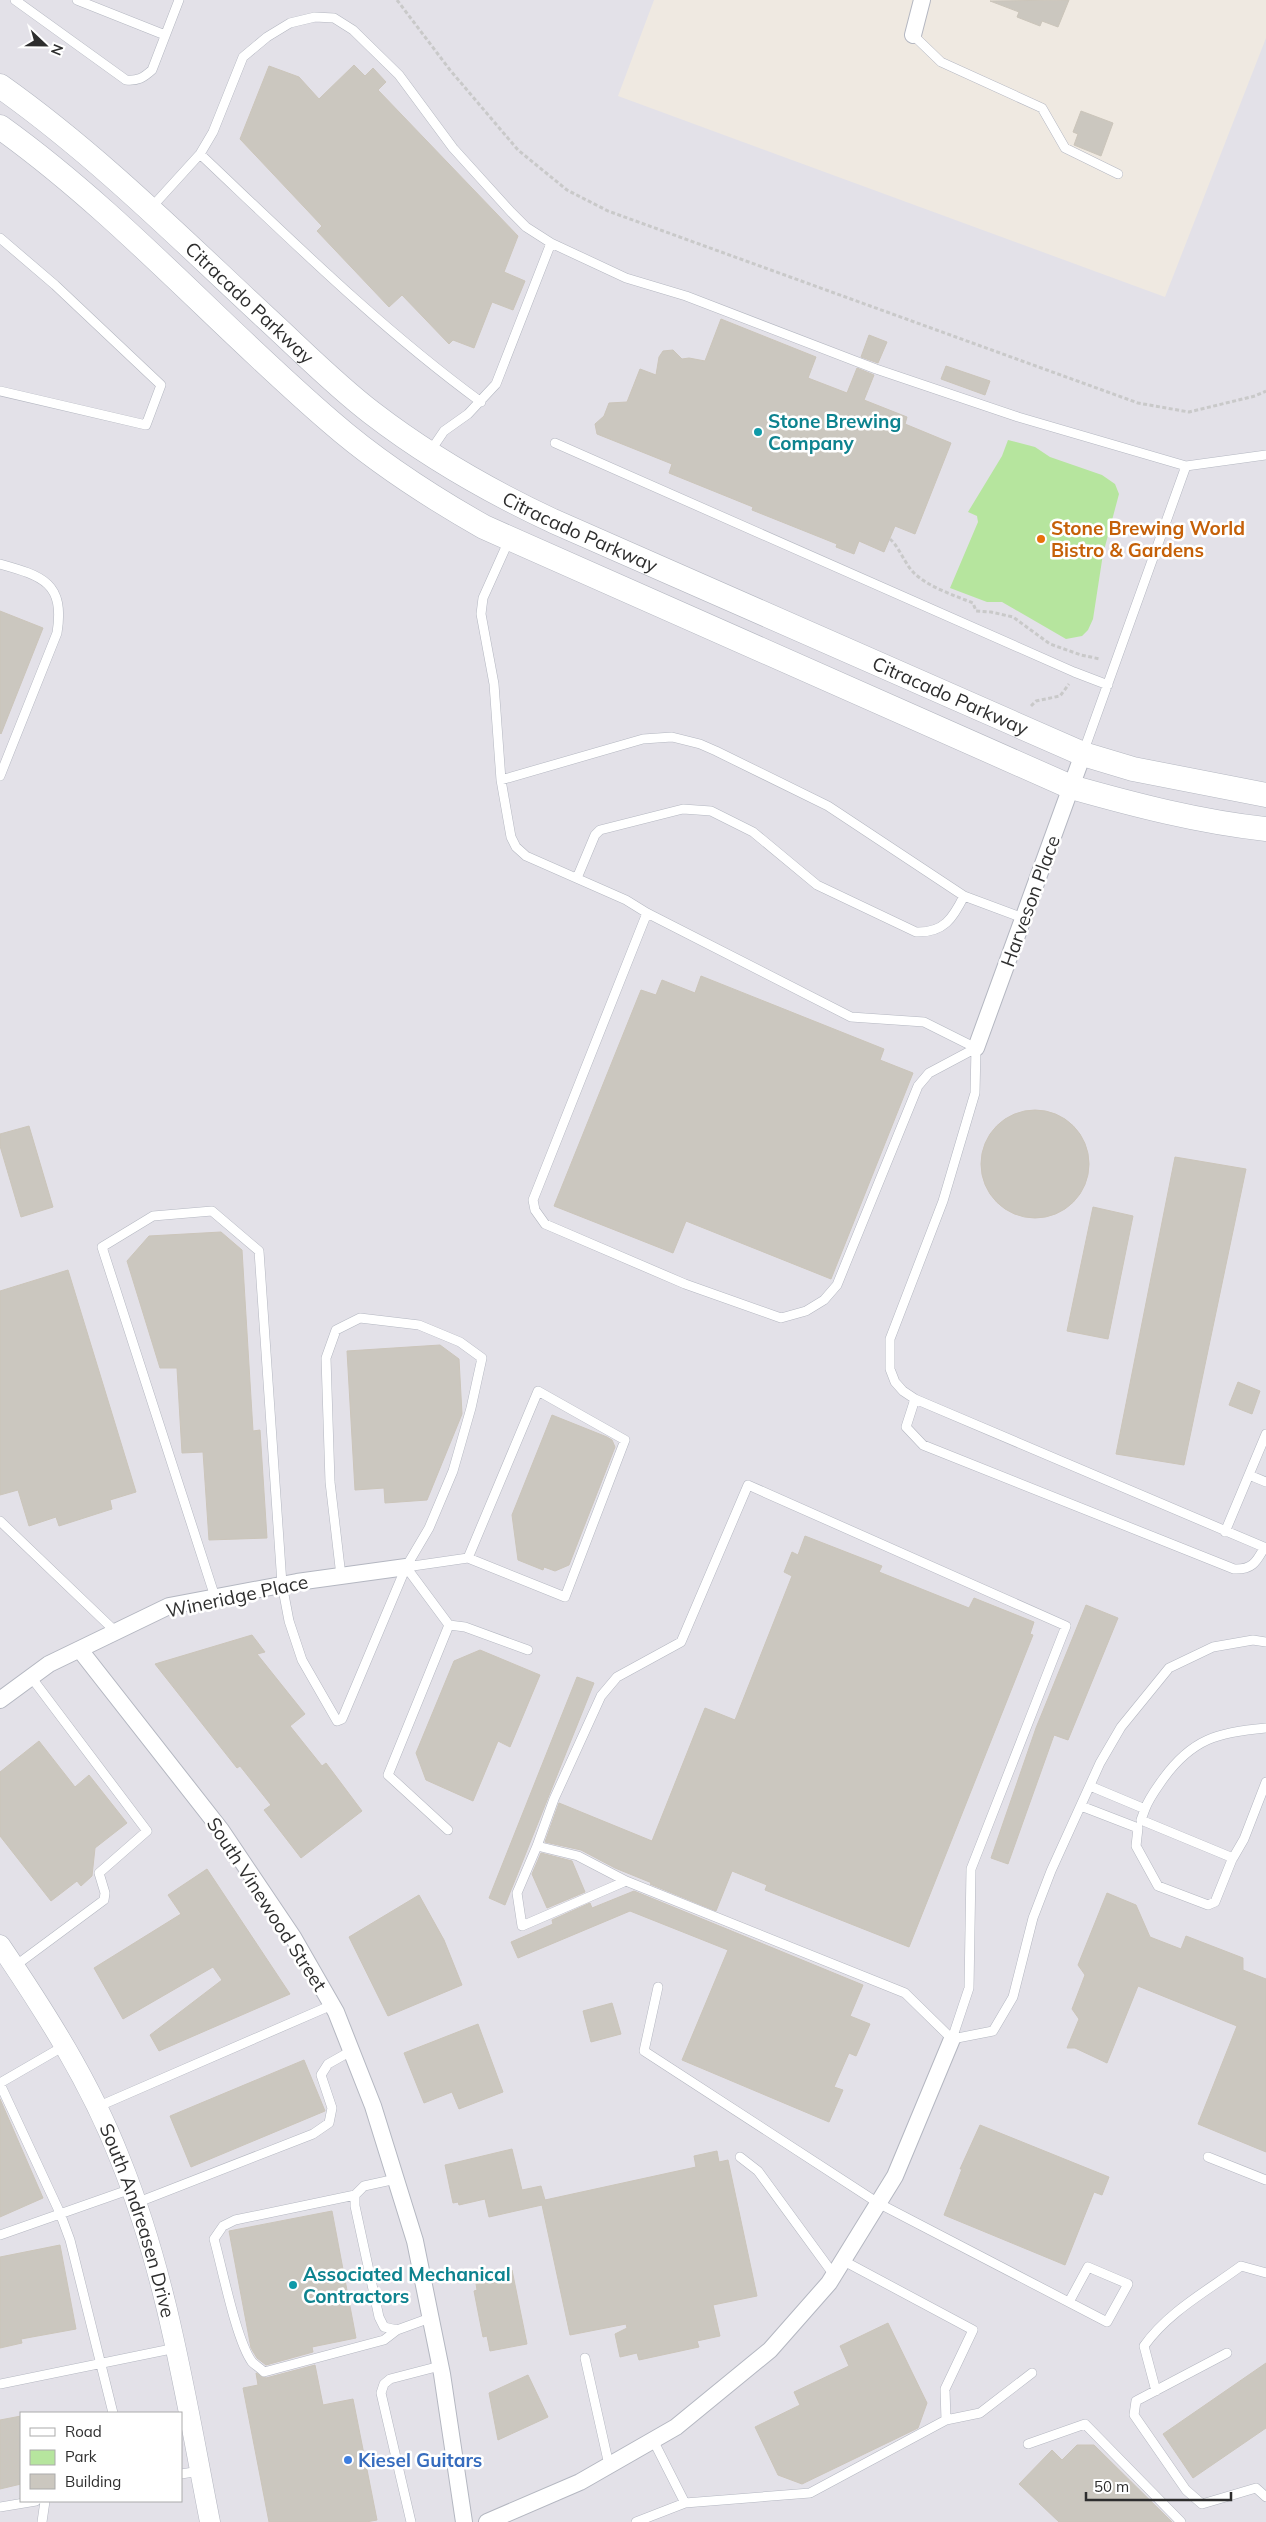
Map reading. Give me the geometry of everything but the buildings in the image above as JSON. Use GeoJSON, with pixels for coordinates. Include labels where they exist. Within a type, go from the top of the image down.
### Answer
{"type":"FeatureCollection","features":[{"type":"Feature","properties":{"kind":"main road","name":"Citracado Parkway"},"geometry":{"type":"LineString","coordinates":[[0,86],[82,148],[363,406],[429,454],[500,496],[1083,754],[1133,769],[1266,796]]}},
{"type":"Feature","properties":{"kind":"main road","name":"Citracado Parkway"},"geometry":{"type":"LineString","coordinates":[[0,127],[54,168],[337,428],[421,489],[484,527],[1071,787],[1146,808],[1233,825],[1266,829]]}},
{"type":"Feature","properties":{"kind":"main road"},"geometry":{"type":"LineString","coordinates":[[127,234],[150,209]]}},
{"type":"Feature","properties":{"kind":"street"},"geometry":{"type":"LineString","coordinates":[[913,35],[922,0]]}},
{"type":"Feature","properties":{"kind":"street","name":"Harveson Place"},"geometry":{"type":"LineString","coordinates":[[976,1048],[1083,754]]}},
{"type":"Feature","properties":{"kind":"street","name":"Wineridge Place"},"geometry":{"type":"LineString","coordinates":[[0,1700],[49,1664],[169,1606],[282,1584],[406,1567]]}},
{"type":"Feature","properties":{"kind":"street","name":"South Vinewood Street"},"geometry":{"type":"LineString","coordinates":[[80,1650],[221,1830],[293,1937],[332,2005],[374,2106],[414,2241],[440,2366],[464,2522]]}},
{"type":"Feature","properties":{"kind":"street","name":"South Andreasen Drive"},"geometry":{"type":"LineString","coordinates":[[0,1945],[41,2004],[65,2046],[97,2107],[133,2196],[150,2245],[176,2348],[191,2473],[210,2522]]}},
{"type":"Feature","properties":{"kind":"street"},"geometry":{"type":"LineString","coordinates":[[487,2522],[580,2482],[676,2427],[770,2350],[834,2275],[895,2176],[952,2039]]}},
{"type":"Feature","properties":{"kind":"lane"},"geometry":{"type":"LineString","coordinates":[[15,0],[126,80],[135,81],[144,78],[152,70],[179,0]]}},
{"type":"Feature","properties":{"kind":"lane"},"geometry":{"type":"LineString","coordinates":[[77,0],[165,35]]}},
{"type":"Feature","properties":{"kind":"lane"},"geometry":{"type":"LineString","coordinates":[[150,209],[200,154],[213,132],[244,57],[267,37],[290,24],[315,18],[334,18],[354,30],[399,75],[452,148],[511,212],[526,227],[551,243],[626,278],[686,296],[876,369],[1018,417],[1186,466],[1266,455]]}},
{"type":"Feature","properties":{"kind":"lane"},"geometry":{"type":"LineString","coordinates":[[913,35],[942,62],[1042,108],[1065,148],[1118,174]]}},
{"type":"Feature","properties":{"kind":"lane"},"geometry":{"type":"LineString","coordinates":[[200,154],[368,312],[426,362],[481,402]]}},
{"type":"Feature","properties":{"kind":"lane"},"geometry":{"type":"LineString","coordinates":[[0,238],[55,285],[160,385],[146,425],[0,391]]}},
{"type":"Feature","properties":{"kind":"lane"},"geometry":{"type":"LineString","coordinates":[[429,454],[444,431],[481,402],[496,384],[551,243]]}},
{"type":"Feature","properties":{"kind":"lane"},"geometry":{"type":"LineString","coordinates":[[555,443],[1074,672],[1108,685]]}},
{"type":"Feature","properties":{"kind":"lane"},"geometry":{"type":"LineString","coordinates":[[1083,754],[1186,466]]}},
{"type":"Feature","properties":{"kind":"lane"},"geometry":{"type":"LineString","coordinates":[[510,539],[483,598],[480,614],[494,684],[501,780],[511,836],[516,848],[526,856],[626,900],[647,913],[851,1016],[924,1022],[976,1048]]}},
{"type":"Feature","properties":{"kind":"lane"},"geometry":{"type":"LineString","coordinates":[[0,564],[33,574],[47,582],[57,596],[60,614],[57,633],[0,776]]}},
{"type":"Feature","properties":{"kind":"lane"},"geometry":{"type":"LineString","coordinates":[[501,780],[643,739],[658,737],[686,740],[716,751],[808,795],[964,896],[1023,918]]}},
{"type":"Feature","properties":{"kind":"lane"},"geometry":{"type":"LineString","coordinates":[[577,878],[595,835],[600,830],[683,809],[700,809],[722,815],[753,832],[817,885],[916,932],[928,932],[946,925],[954,916],[964,896]]}},
{"type":"Feature","properties":{"kind":"lane"},"geometry":{"type":"LineString","coordinates":[[647,913],[533,1200],[535,1210],[545,1224],[685,1284],[780,1318],[806,1311],[824,1300],[837,1285],[918,1086],[929,1073],[976,1048]]}},
{"type":"Feature","properties":{"kind":"lane"},"geometry":{"type":"LineString","coordinates":[[915,1399],[906,1427],[923,1445],[1234,1569],[1250,1568],[1257,1562],[1265,1548],[915,1399],[903,1391],[895,1382],[890,1369],[890,1339],[943,1201],[973,1102],[976,1048]]}},
{"type":"Feature","properties":{"kind":"lane"},"geometry":{"type":"LineString","coordinates":[[216,1597],[102,1247],[153,1216],[212,1211],[259,1251],[282,1584],[289,1620],[302,1660],[337,1720],[342,1719],[406,1567],[429,1528],[453,1471],[471,1408],[482,1358],[460,1342],[419,1325],[360,1318],[336,1330],[326,1358],[330,1482],[341,1576]]}},
{"type":"Feature","properties":{"kind":"lane"},"geometry":{"type":"LineString","coordinates":[[406,1567],[468,1558],[565,1597],[625,1440],[538,1391],[468,1558]]}},
{"type":"Feature","properties":{"kind":"lane"},"geometry":{"type":"LineString","coordinates":[[1225,1532],[1266,1434]]}},
{"type":"Feature","properties":{"kind":"lane"},"geometry":{"type":"LineString","coordinates":[[1249,1475],[1266,1482]]}},
{"type":"Feature","properties":{"kind":"lane"},"geometry":{"type":"LineString","coordinates":[[626,1880],[522,1926],[517,1893],[554,1799],[601,1696],[617,1677],[681,1642],[748,1485],[1066,1626],[971,1869],[969,1988],[952,2039]]}},
{"type":"Feature","properties":{"kind":"lane"},"geometry":{"type":"LineString","coordinates":[[0,1521],[116,1632]]}},
{"type":"Feature","properties":{"kind":"lane"},"geometry":{"type":"LineString","coordinates":[[406,1567],[449,1625],[465,1627],[528,1650]]}},
{"type":"Feature","properties":{"kind":"lane"},"geometry":{"type":"LineString","coordinates":[[448,1830],[388,1775],[449,1625]]}},
{"type":"Feature","properties":{"kind":"lane"},"geometry":{"type":"LineString","coordinates":[[952,2039],[993,2030],[1009,2003],[1033,1918],[1051,1871],[1090,1786],[1121,1727],[1169,1668],[1213,1648],[1253,1640],[1266,1642]]}},
{"type":"Feature","properties":{"kind":"lane"},"geometry":{"type":"LineString","coordinates":[[14,1966],[104,1900],[105,1893],[99,1873],[147,1831],[31,1677]]}},
{"type":"Feature","properties":{"kind":"lane"},"geometry":{"type":"LineString","coordinates":[[1266,1728],[1229,1731],[1190,1748],[1172,1766],[1148,1801],[1139,1824],[1136,1846],[1158,1886],[1208,1905],[1215,1902],[1233,1857],[1244,1839],[1266,1782]]}},
{"type":"Feature","properties":{"kind":"lane"},"geometry":{"type":"LineString","coordinates":[[1090,1786],[1145,1809]]}},
{"type":"Feature","properties":{"kind":"lane"},"geometry":{"type":"LineString","coordinates":[[1081,1806],[1233,1857]]}},
{"type":"Feature","properties":{"kind":"lane"},"geometry":{"type":"LineString","coordinates":[[537,1846],[578,1856],[626,1880],[905,1993],[952,2039]]}},
{"type":"Feature","properties":{"kind":"lane"},"geometry":{"type":"LineString","coordinates":[[658,1987],[644,2051],[878,2203],[1106,2322],[1128,2284],[1088,2266],[1069,2302]]}},
{"type":"Feature","properties":{"kind":"lane"},"geometry":{"type":"LineString","coordinates":[[97,2107],[332,2005]]}},
{"type":"Feature","properties":{"kind":"lane"},"geometry":{"type":"LineString","coordinates":[[65,2046],[0,2083],[60,2213],[70,2240],[113,2412]]}},
{"type":"Feature","properties":{"kind":"lane"},"geometry":{"type":"LineString","coordinates":[[0,2235],[60,2213],[133,2196],[313,2134],[329,2122],[332,2108],[321,2075],[328,2064],[351,2051]]}},
{"type":"Feature","properties":{"kind":"lane"},"geometry":{"type":"LineString","coordinates":[[740,2157],[758,2172],[834,2275]]}},
{"type":"Feature","properties":{"kind":"lane"},"geometry":{"type":"LineString","coordinates":[[1208,2157],[1266,2180]]}},
{"type":"Feature","properties":{"kind":"lane"},"geometry":{"type":"LineString","coordinates":[[396,2179],[364,2186],[355,2195],[235,2220],[223,2226],[214,2239],[234,2315],[247,2353],[253,2363],[264,2372],[384,2340],[397,2330],[430,2318]]}},
{"type":"Feature","properties":{"kind":"lane"},"geometry":{"type":"LineString","coordinates":[[355,2195],[355,2206],[379,2317],[384,2327],[397,2330]]}},
{"type":"Feature","properties":{"kind":"lane"},"geometry":{"type":"LineString","coordinates":[[842,2260],[973,2330],[944,2389],[946,2420]]}},
{"type":"Feature","properties":{"kind":"lane"},"geometry":{"type":"LineString","coordinates":[[1156,2391],[1144,2346],[1154,2332],[1166,2320],[1241,2266],[1266,2273]]}},
{"type":"Feature","properties":{"kind":"lane"},"geometry":{"type":"LineString","coordinates":[[0,2384],[176,2348]]}},
{"type":"Feature","properties":{"kind":"lane"},"geometry":{"type":"LineString","coordinates":[[1227,2353],[1136,2401],[1134,2414],[1186,2490],[1202,2504],[1256,2488],[1266,2498]]}},
{"type":"Feature","properties":{"kind":"lane"},"geometry":{"type":"LineString","coordinates":[[585,2358],[609,2465]]}},
{"type":"Feature","properties":{"kind":"lane"},"geometry":{"type":"LineString","coordinates":[[411,2522],[381,2393],[384,2384],[390,2379],[440,2366]]}},
{"type":"Feature","properties":{"kind":"lane"},"geometry":{"type":"LineString","coordinates":[[636,2522],[685,2503],[810,2493],[946,2420],[980,2413],[1032,2373]]}},
{"type":"Feature","properties":{"kind":"lane"},"geometry":{"type":"LineString","coordinates":[[1028,2444],[1085,2424],[1180,2522]]}},
{"type":"Feature","properties":{"kind":"lane"},"geometry":{"type":"LineString","coordinates":[[653,2440],[685,2503]]}},
{"type":"Feature","properties":{"kind":"lane"},"geometry":{"type":"LineString","coordinates":[[0,2507],[30,2502]]}},
{"type":"Feature","properties":{"kind":"lane"},"geometry":{"type":"LineString","coordinates":[[42,2522],[45,2502]]}},
{"type":"Feature","properties":{"kind":"path"},"geometry":{"type":"LineString","coordinates":[[397,0],[450,70],[518,150],[567,190],[608,211],[1138,403],[1189,412],[1255,396],[1266,391]]}},
{"type":"Feature","properties":{"kind":"path"},"geometry":{"type":"LineString","coordinates":[[890,539],[897,545],[915,574],[941,591],[973,603],[976,611],[1013,617],[1050,644],[1080,655],[1100,659]]}},
{"type":"Feature","properties":{"kind":"path"},"geometry":{"type":"LineString","coordinates":[[1031,706],[1036,701],[1062,694],[1074,672],[1080,655]]}},
{"type":"Feature","properties":{"kind":"shaded area"},"geometry":{"type":"Polygon","coordinates":[[[0,0],[654,0],[618,96],[1165,297],[1266,38],[1266,2522],[0,2522],[0,0]]]}},
{"type":"Feature","properties":{"kind":"green space"},"geometry":{"type":"Polygon","coordinates":[[[1008,440],[1035,447],[1050,457],[1102,475],[1115,484],[1119,494],[1103,554],[1093,619],[1088,630],[1082,636],[1066,639],[1002,602],[987,602],[950,588],[978,522],[977,516],[968,512],[1002,456],[1008,440]]]}},
{"type":"Feature","properties":{"kind":"place","name":"Stone Brewing Company"},"geometry":{"type":"Point","coordinates":[758,432]}},
{"type":"Feature","properties":{"kind":"place","name":"Stone Brewing World Bistro & Gardens"},"geometry":{"type":"Point","coordinates":[1041,539]}},
{"type":"Feature","properties":{"kind":"place","name":"Associated Mechanical Contractors"},"geometry":{"type":"Point","coordinates":[293,2285]}},
{"type":"Feature","properties":{"kind":"place","name":"Kiesel Guitars"},"geometry":{"type":"Point","coordinates":[348,2460]}}]}
